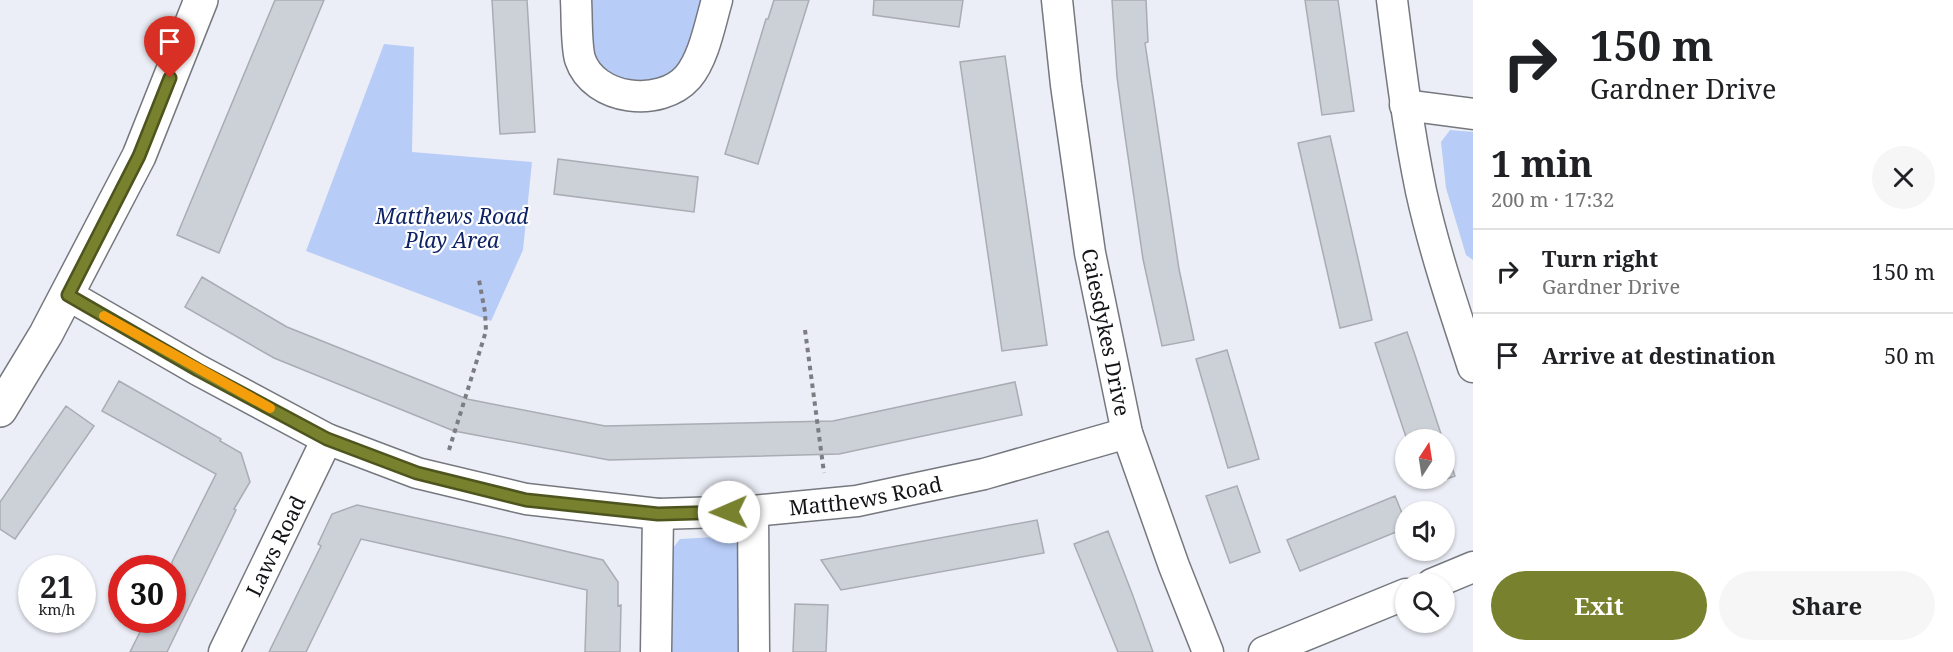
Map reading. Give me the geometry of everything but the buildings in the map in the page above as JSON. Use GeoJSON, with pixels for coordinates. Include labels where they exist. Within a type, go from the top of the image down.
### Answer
{"type":"FeatureCollection","features":[{"type":"Feature","properties":{"kind":"street"},"geometry":{"type":"LineString","coordinates":[[0,410],[68,295],[139,156],[201,0]]}},
{"type":"Feature","properties":{"kind":"street"},"geometry":{"type":"LineString","coordinates":[[576,0],[580,58],[585,69],[592,78],[618,94],[647,96],[662,94],[687,78],[697,64],[717,0]]}},
{"type":"Feature","properties":{"kind":"street","name":"Caiesdykes Drive"},"geometry":{"type":"LineString","coordinates":[[1057,0],[1066,85],[1090,253],[1127,433],[1174,566],[1208,652]]}},
{"type":"Feature","properties":{"kind":"street"},"geometry":{"type":"LineString","coordinates":[[1392,0],[1405,105],[1421,193],[1462,293],[1473,367]]}},
{"type":"Feature","properties":{"kind":"street"},"geometry":{"type":"LineString","coordinates":[[1405,105],[1473,114]]}},
{"type":"Feature","properties":{"kind":"street","name":"Matthews Road"},"geometry":{"type":"LineString","coordinates":[[68,295],[198,370],[327,439],[417,473],[526,500],[658,514],[753,511],[857,501],[984,474],[1127,433]]}},
{"type":"Feature","properties":{"kind":"street","name":"Laws Road"},"geometry":{"type":"LineString","coordinates":[[224,652],[327,439]]}},
{"type":"Feature","properties":{"kind":"street"},"geometry":{"type":"LineString","coordinates":[[753,511],[754,652]]}},
{"type":"Feature","properties":{"kind":"street"},"geometry":{"type":"LineString","coordinates":[[656,652],[658,514]]}},
{"type":"Feature","properties":{"kind":"street"},"geometry":{"type":"LineString","coordinates":[[1455,574],[1473,567]]}},
{"type":"Feature","properties":{"kind":"street"},"geometry":{"type":"LineString","coordinates":[[1264,652],[1395,598]]}},
{"type":"Feature","properties":{"kind":"path"},"geometry":{"type":"LineString","coordinates":[[440,478],[486,331],[479,280]]}},
{"type":"Feature","properties":{"kind":"path"},"geometry":{"type":"LineString","coordinates":[[805,330],[828,504]]}},
{"type":"Feature","properties":{"kind":"green space"},"geometry":{"type":"Polygon","coordinates":[[[590,0],[708,0],[688,64],[665,86],[604,78],[590,52],[590,0]]]}},
{"type":"Feature","properties":{"kind":"green space","name":"Matthews Road Play Area"},"geometry":{"type":"Polygon","coordinates":[[[384,44],[414,47],[412,152],[532,162],[523,250],[491,321],[306,251],[384,44]]]}},
{"type":"Feature","properties":{"kind":"green space"},"geometry":{"type":"Polygon","coordinates":[[[1450,130],[1473,132],[1473,260],[1466,255],[1446,188],[1441,142],[1450,130]]]}},
{"type":"Feature","properties":{"kind":"green space"},"geometry":{"type":"Polygon","coordinates":[[[731,536],[736,540],[737,546],[738,652],[670,652],[673,548],[680,539],[731,536]]]}},
{"type":"Feature","properties":{"kind":"slow traffic"},"geometry":{"type":"LineString","coordinates":[[104,316],[270,408]]}},
{"type":"Feature","properties":{"kind":"route"},"geometry":{"type":"LineString","coordinates":[[170,78],[139,156],[68,295],[198,370],[327,439],[417,473],[526,500],[658,514],[729,512]]}}]}
